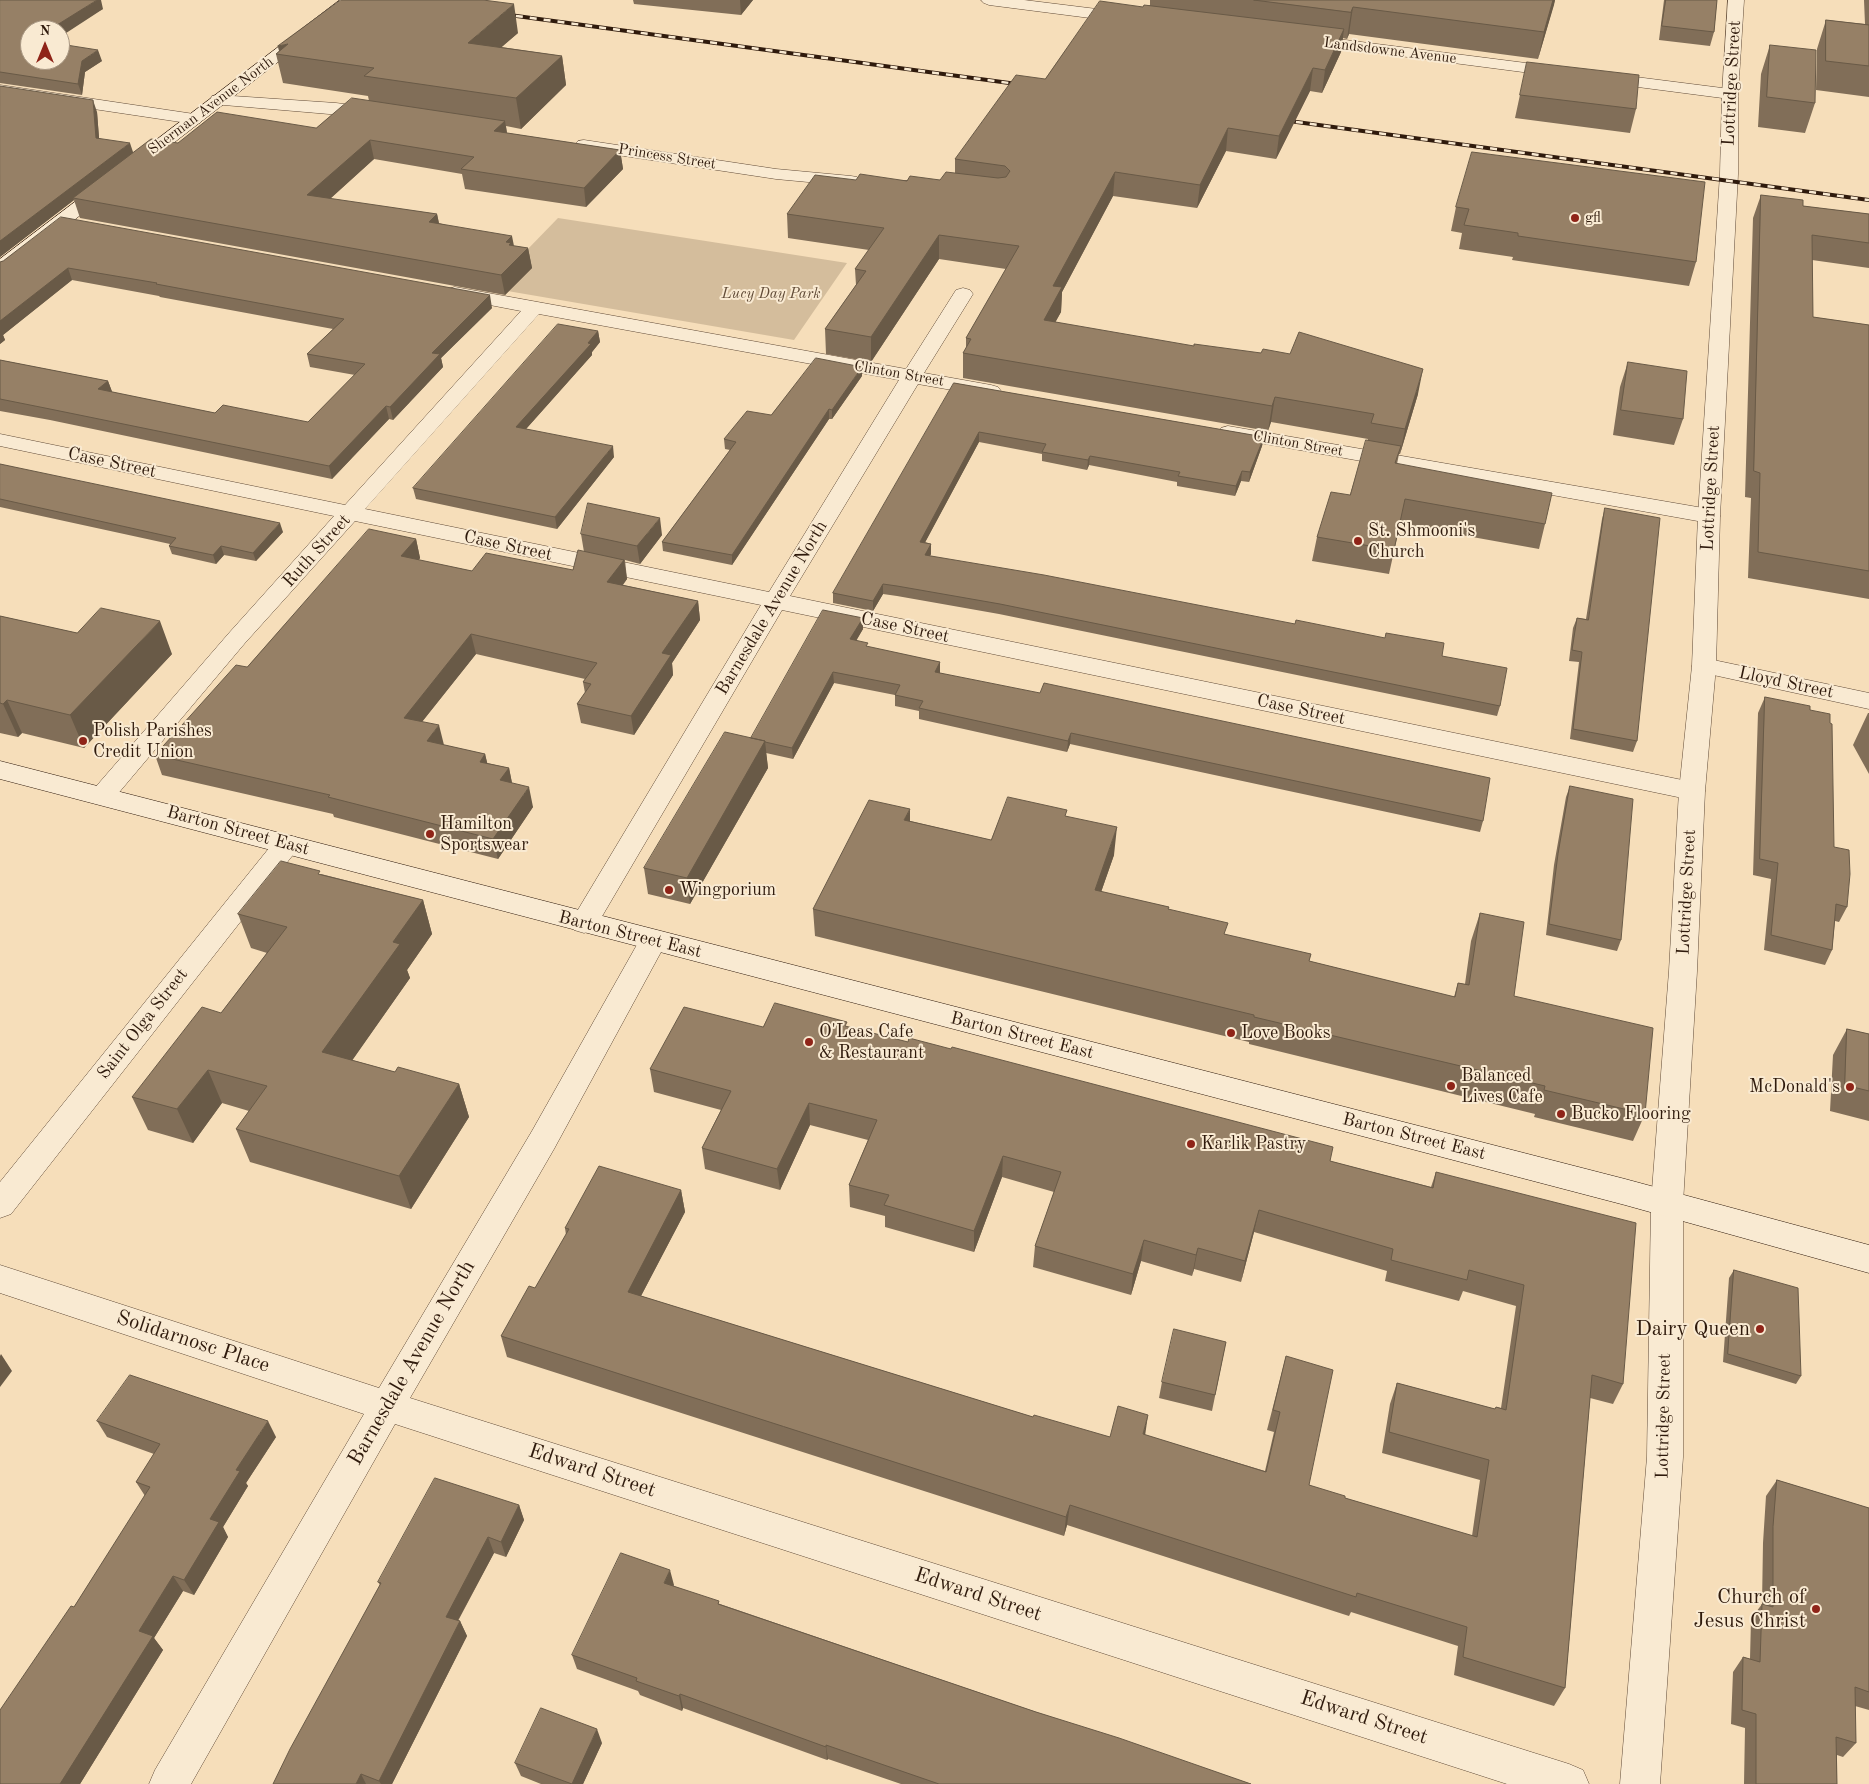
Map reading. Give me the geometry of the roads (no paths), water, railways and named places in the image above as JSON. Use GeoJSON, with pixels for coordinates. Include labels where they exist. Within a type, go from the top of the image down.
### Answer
{"type":"FeatureCollection","features":[{"type":"Feature","properties":{"kind":"street","name":"Sherman Avenue North"},"geometry":{"type":"LineString","coordinates":[[0,268],[350,0]]}},
{"type":"Feature","properties":{"kind":"street"},"geometry":{"type":"LineString","coordinates":[[989,0],[1146,20]]}},
{"type":"Feature","properties":{"kind":"street","name":"Lottridge Street"},"geometry":{"type":"LineString","coordinates":[[1640,1784],[1665,1457],[1667,1203],[1683,971],[1692,792],[1704,666],[1709,516],[1729,174],[1730,94],[1736,0]]}},
{"type":"Feature","properties":{"kind":"street","name":"Landsdowne Avenue"},"geometry":{"type":"LineString","coordinates":[[1292,38],[1730,94]]}},
{"type":"Feature","properties":{"kind":"street"},"geometry":{"type":"LineString","coordinates":[[0,90],[194,119]]}},
{"type":"Feature","properties":{"kind":"street"},"geometry":{"type":"LineString","coordinates":[[218,100],[262,105],[346,109],[395,116]]}},
{"type":"Feature","properties":{"kind":"street","name":"Princess Street"},"geometry":{"type":"LineString","coordinates":[[571,143],[776,174],[864,182]]}},
{"type":"Feature","properties":{"kind":"street"},"geometry":{"type":"LineString","coordinates":[[60,221],[89,227]]}},
{"type":"Feature","properties":{"kind":"street","name":"Clinton Street"},"geometry":{"type":"LineString","coordinates":[[440,291],[1010,394]]}},
{"type":"Feature","properties":{"kind":"street","name":"Barnesdale Avenue North"},"geometry":{"type":"LineString","coordinates":[[584,923],[962,294]]}},
{"type":"Feature","properties":{"kind":"street","name":"Ruth Street"},"geometry":{"type":"LineString","coordinates":[[102,796],[237,638],[534,308]]}},
{"type":"Feature","properties":{"kind":"street","name":"Clinton Street"},"geometry":{"type":"LineString","coordinates":[[1206,428],[1709,516]]}},
{"type":"Feature","properties":{"kind":"street","name":"Case Street"},"geometry":{"type":"LineString","coordinates":[[0,440],[1692,792]]}},
{"type":"Feature","properties":{"kind":"street","name":"Lloyd Street"},"geometry":{"type":"LineString","coordinates":[[1704,666],[1869,701]]}},
{"type":"Feature","properties":{"kind":"street","name":"Barton Street East"},"geometry":{"type":"LineString","coordinates":[[0,770],[1667,1203],[1869,1259]]}},
{"type":"Feature","properties":{"kind":"street","name":"Saint Olga Street"},"geometry":{"type":"LineString","coordinates":[[0,1205],[287,844]]}},
{"type":"Feature","properties":{"kind":"street","name":"Barnesdale Avenue North"},"geometry":{"type":"LineString","coordinates":[[169,1784],[543,1140],[653,940]]}},
{"type":"Feature","properties":{"kind":"street","name":"Solidarnosc Place"},"geometry":{"type":"LineString","coordinates":[[0,1279],[387,1406]]}},
{"type":"Feature","properties":{"kind":"street","name":"Edward Street"},"geometry":{"type":"LineString","coordinates":[[387,1406],[1569,1784]]}},
{"type":"Feature","properties":{"kind":"railway"},"geometry":{"type":"LineString","coordinates":[[502,14],[1024,85]]}},
{"type":"Feature","properties":{"kind":"railway"},"geometry":{"type":"LineString","coordinates":[[1282,120],[1869,200]]}},
{"type":"Feature","properties":{"kind":"place","name":"gfl"},"geometry":{"type":"Point","coordinates":[1575,218]}},
{"type":"Feature","properties":{"kind":"place","name":"St. Shmooni's Church"},"geometry":{"type":"Point","coordinates":[1358,541]}},
{"type":"Feature","properties":{"kind":"place","name":"Polish Parishes Credit Union"},"geometry":{"type":"Point","coordinates":[83,741]}},
{"type":"Feature","properties":{"kind":"place","name":"Hamilton Sportswear"},"geometry":{"type":"Point","coordinates":[430,834]}},
{"type":"Feature","properties":{"kind":"place","name":"Wingporium"},"geometry":{"type":"Point","coordinates":[669,890]}},
{"type":"Feature","properties":{"kind":"place","name":"Love Books"},"geometry":{"type":"Point","coordinates":[1231,1033]}},
{"type":"Feature","properties":{"kind":"place","name":"O'Leas Cafe & Restaurant"},"geometry":{"type":"Point","coordinates":[809,1042]}},
{"type":"Feature","properties":{"kind":"place","name":"Balanced Lives Cafe"},"geometry":{"type":"Point","coordinates":[1451,1086]}},
{"type":"Feature","properties":{"kind":"place","name":"McDonald's"},"geometry":{"type":"Point","coordinates":[1850,1087]}},
{"type":"Feature","properties":{"kind":"place","name":"Bucko Flooring"},"geometry":{"type":"Point","coordinates":[1561,1114]}},
{"type":"Feature","properties":{"kind":"place","name":"Karlik Pastry"},"geometry":{"type":"Point","coordinates":[1191,1144]}},
{"type":"Feature","properties":{"kind":"place","name":"Dairy Queen"},"geometry":{"type":"Point","coordinates":[1760,1329]}},
{"type":"Feature","properties":{"kind":"place","name":"Church of Jesus Christ"},"geometry":{"type":"Point","coordinates":[1816,1609]}},
{"type":"Feature","properties":{"kind":"park label","name":"Lucy Day Park"},"geometry":{"type":"Point","coordinates":[771,294]}}]}
